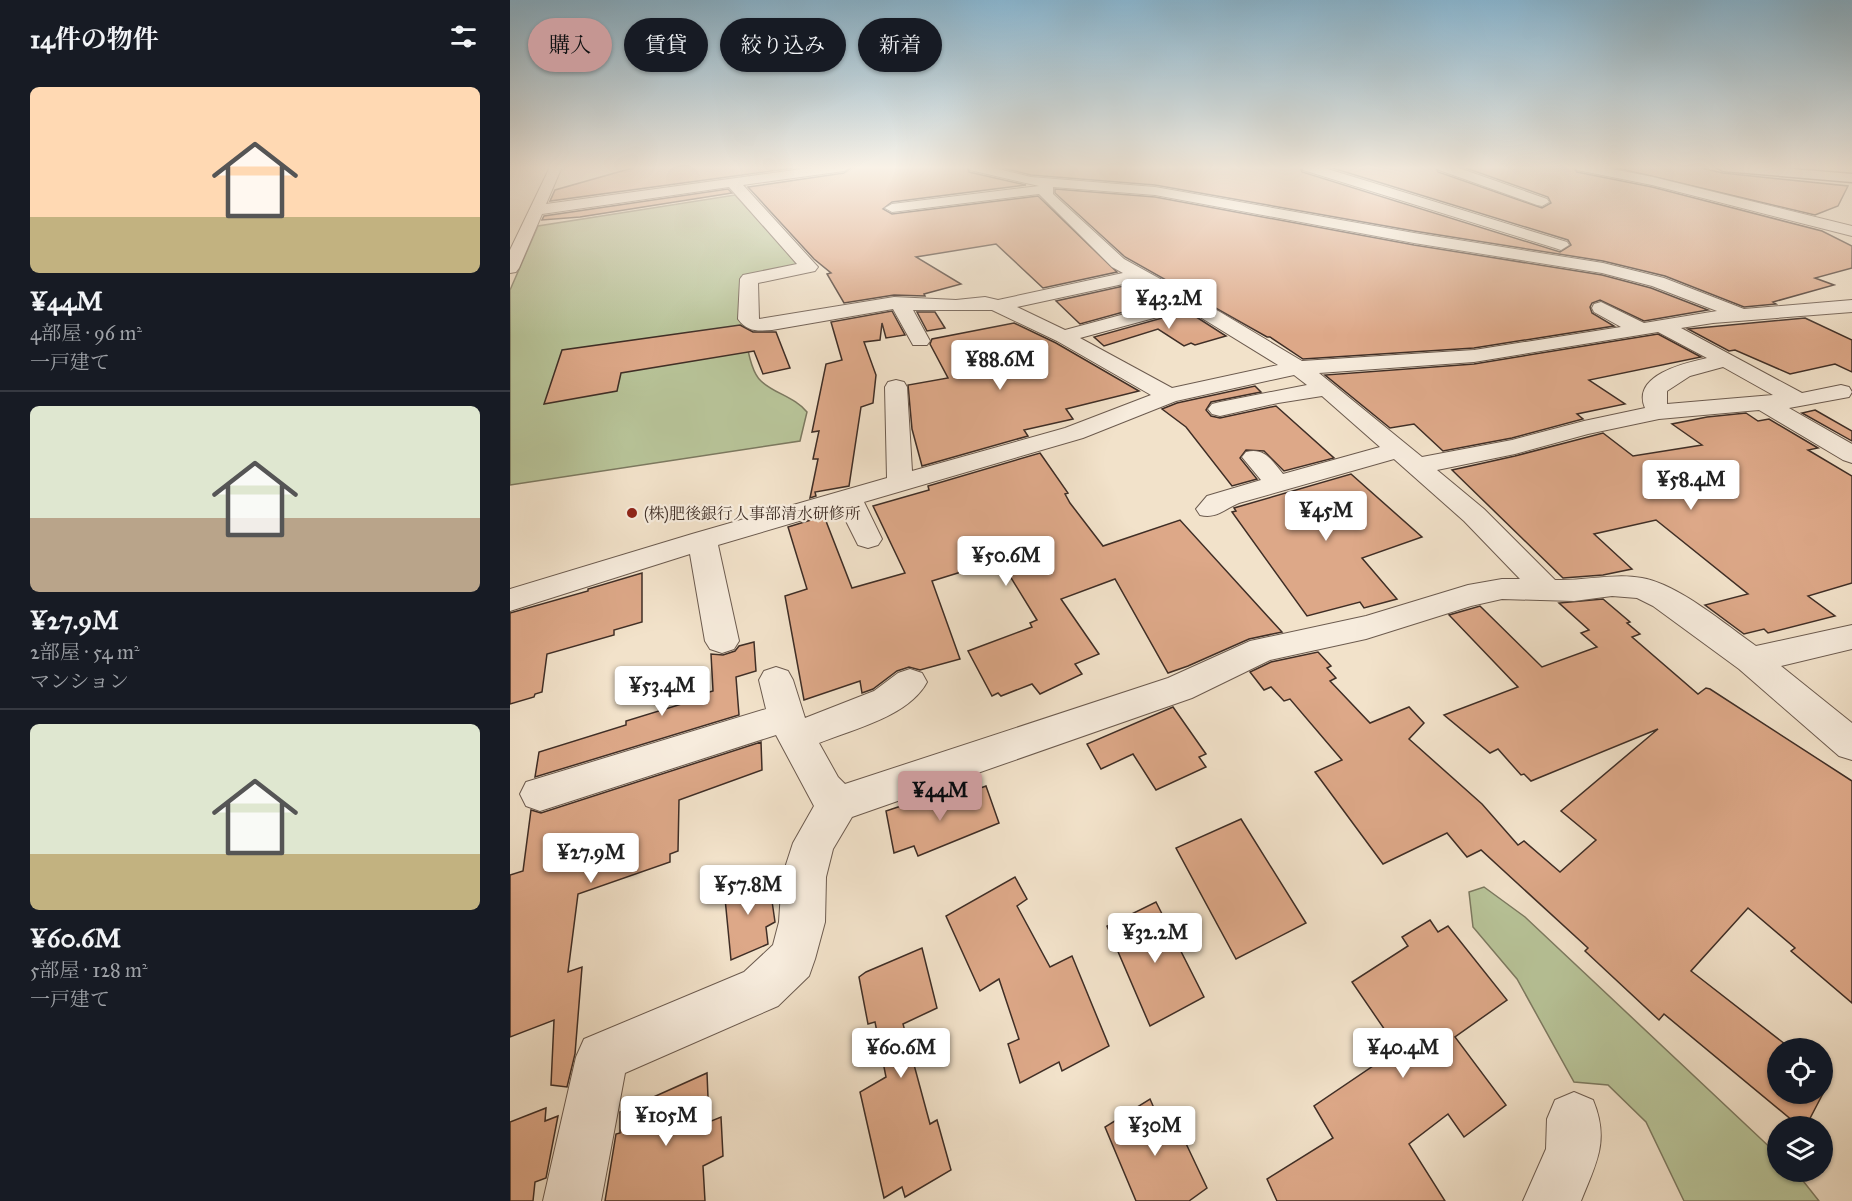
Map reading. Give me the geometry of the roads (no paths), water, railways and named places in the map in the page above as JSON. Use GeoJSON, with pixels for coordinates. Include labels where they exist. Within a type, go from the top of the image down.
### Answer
{"type":"FeatureCollection","features":[{"type":"Feature","properties":{"kind":"street"},"geometry":{"type":"LineString","coordinates":[[510,268],[531,223]]}},
{"type":"Feature","properties":{"kind":"street"},"geometry":{"type":"LineString","coordinates":[[767,223],[809,267],[749,279],[748,319],[750,323],[772,324],[876,305],[902,303],[956,306],[985,303],[998,306],[1064,337],[1151,384],[1168,396]]}},
{"type":"Feature","properties":{"kind":"street"},"geometry":{"type":"LineString","coordinates":[[1076,223],[1118,263],[1298,368],[1327,390],[1489,530],[1546,590]]}},
{"type":"Feature","properties":{"kind":"street"},"geometry":{"type":"LineString","coordinates":[[1336,223],[1603,268],[1658,282],[1743,315]]}},
{"type":"Feature","properties":{"kind":"street"},"geometry":{"type":"LineString","coordinates":[[1488,223],[1581,252],[1603,268]]}},
{"type":"Feature","properties":{"kind":"street"},"geometry":{"type":"LineString","coordinates":[[1820,223],[1852,231]]}},
{"type":"Feature","properties":{"kind":"street"},"geometry":{"type":"LineString","coordinates":[[998,306],[1138,275]]}},
{"type":"Feature","properties":{"kind":"street"},"geometry":{"type":"LineString","coordinates":[[902,303],[920,341]]}},
{"type":"Feature","properties":{"kind":"street"},"geometry":{"type":"LineString","coordinates":[[1064,337],[1085,329],[1189,303]]}},
{"type":"Feature","properties":{"kind":"street"},"geometry":{"type":"LineString","coordinates":[[510,600],[702,540],[1074,433],[1168,396],[1257,375],[1298,368],[1473,356],[1713,317],[1852,306]]}},
{"type":"Feature","properties":{"kind":"street"},"geometry":{"type":"LineString","coordinates":[[1601,308],[1726,360],[1799,400]]}},
{"type":"Feature","properties":{"kind":"street"},"geometry":{"type":"LineString","coordinates":[[1796,312],[1852,325]]}},
{"type":"Feature","properties":{"kind":"street"},"geometry":{"type":"LineString","coordinates":[[1659,412],[1654,399],[1657,386],[1669,377],[1726,360]]}},
{"type":"Feature","properties":{"kind":"street"},"geometry":{"type":"LineString","coordinates":[[896,387],[900,484]]}},
{"type":"Feature","properties":{"kind":"street"},"geometry":{"type":"LineString","coordinates":[[1220,409],[1278,396],[1327,390]]}},
{"type":"Feature","properties":{"kind":"street"},"geometry":{"type":"LineString","coordinates":[[1210,509],[1217,502],[1229,497],[1278,484],[1407,458],[1515,447],[1584,428],[1659,412],[1695,407],[1799,400],[1841,392]]}},
{"type":"Feature","properties":{"kind":"street"},"geometry":{"type":"LineString","coordinates":[[1763,402],[1852,455]]}},
{"type":"Feature","properties":{"kind":"street"},"geometry":{"type":"LineString","coordinates":[[1255,456],[1278,484]]}},
{"type":"Feature","properties":{"kind":"street"},"geometry":{"type":"LineString","coordinates":[[849,498],[868,539]]}},
{"type":"Feature","properties":{"kind":"street"},"geometry":{"type":"LineString","coordinates":[[702,540],[723,641]]}},
{"type":"Feature","properties":{"kind":"street"},"geometry":{"type":"LineString","coordinates":[[572,1201],[602,1057],[761,989],[792,959],[802,922],[804,876],[813,843],[838,804],[1180,688],[1262,650],[1366,627],[1468,596],[1502,589],[1574,591],[1612,586],[1642,588],[1665,598],[1751,660],[1852,745]]}},
{"type":"Feature","properties":{"kind":"street"},"geometry":{"type":"LineString","coordinates":[[1751,660],[1852,637]]}},
{"type":"Feature","properties":{"kind":"street"},"geometry":{"type":"LineString","coordinates":[[776,680],[790,727],[824,789],[838,804]]}},
{"type":"Feature","properties":{"kind":"street"},"geometry":{"type":"LineString","coordinates":[[540,794],[887,701],[910,682]]}},
{"type":"Feature","properties":{"kind":"street"},"geometry":{"type":"LineString","coordinates":[[1552,1201],[1573,1150],[1574,1119]]}},
{"type":"Feature","properties":{"kind":"place","name":"(株)肥後銀行人事部清水研修所"},"geometry":{"type":"Point","coordinates":[632,513]}}]}
